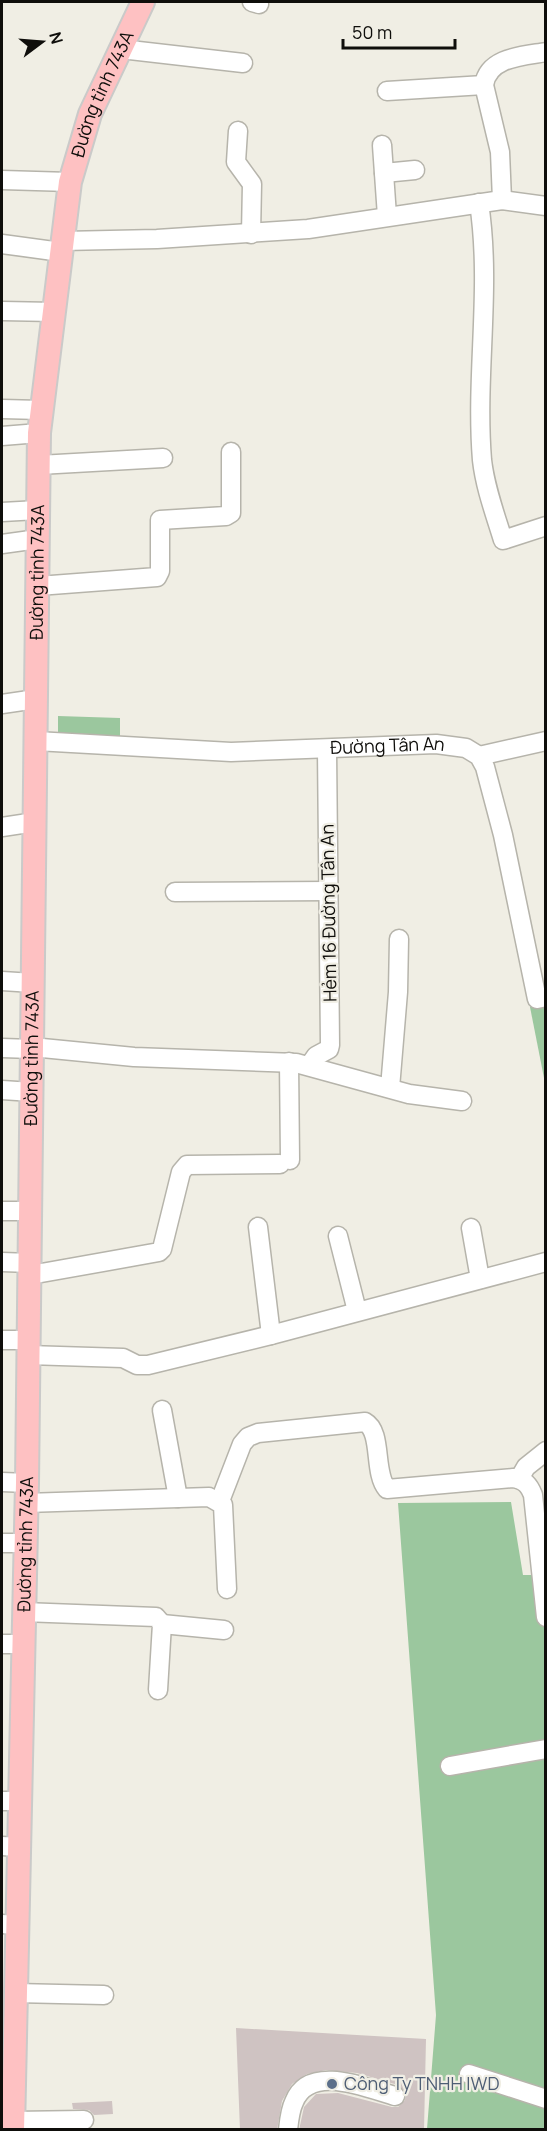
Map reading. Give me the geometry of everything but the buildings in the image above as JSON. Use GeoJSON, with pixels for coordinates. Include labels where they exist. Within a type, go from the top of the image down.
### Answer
{"type":"FeatureCollection","features":[{"type":"Feature","properties":{"kind":"main road","name":"Đường tỉnh 743A"},"geometry":{"type":"LineString","coordinates":[[13,2125],[8,2070],[11,1978],[9,1924],[12,1644],[23,1612],[27,1493],[39,433],[70,182],[90,114],[143,2]]}},
{"type":"Feature","properties":{"kind":"street"},"geometry":{"type":"LineString","coordinates":[[121,49],[243,63]]}},
{"type":"Feature","properties":{"kind":"street"},"geometry":{"type":"LineString","coordinates":[[502,200],[500,152],[484,85],[485,76],[494,66],[506,59],[546,52]]}},
{"type":"Feature","properties":{"kind":"street"},"geometry":{"type":"LineString","coordinates":[[387,91],[484,85]]}},
{"type":"Feature","properties":{"kind":"street"},"geometry":{"type":"LineString","coordinates":[[238,132],[236,162],[249,178],[254,191],[251,234]]}},
{"type":"Feature","properties":{"kind":"street"},"geometry":{"type":"LineString","coordinates":[[382,145],[387,216]]}},
{"type":"Feature","properties":{"kind":"street"},"geometry":{"type":"LineString","coordinates":[[384,173],[415,170]]}},
{"type":"Feature","properties":{"kind":"street"},"geometry":{"type":"LineString","coordinates":[[5,178],[70,182]]}},
{"type":"Feature","properties":{"kind":"street"},"geometry":{"type":"LineString","coordinates":[[2,244],[62,246],[309,229],[502,200],[546,207]]}},
{"type":"Feature","properties":{"kind":"street"},"geometry":{"type":"LineString","coordinates":[[479,203],[485,241],[482,441],[486,481],[503,540],[546,526]]}},
{"type":"Feature","properties":{"kind":"street"},"geometry":{"type":"LineString","coordinates":[[2,311],[55,312]]}},
{"type":"Feature","properties":{"kind":"street"},"geometry":{"type":"LineString","coordinates":[[2,409],[41,410]]}},
{"type":"Feature","properties":{"kind":"street"},"geometry":{"type":"LineString","coordinates":[[2,436],[39,433]]}},
{"type":"Feature","properties":{"kind":"street"},"geometry":{"type":"LineString","coordinates":[[38,586],[157,577],[160,571],[160,519],[226,516],[231,513],[231,452]]}},
{"type":"Feature","properties":{"kind":"street"},"geometry":{"type":"LineString","coordinates":[[39,465],[163,458]]}},
{"type":"Feature","properties":{"kind":"street"},"geometry":{"type":"LineString","coordinates":[[2,512],[38,510]]}},
{"type":"Feature","properties":{"kind":"street"},"geometry":{"type":"LineString","coordinates":[[2,544],[38,540]]}},
{"type":"Feature","properties":{"kind":"street"},"geometry":{"type":"LineString","coordinates":[[2,704],[36,699]]}},
{"type":"Feature","properties":{"kind":"street","name":"Đường Tân An"},"geometry":{"type":"LineString","coordinates":[[36,741],[220,752],[451,744],[466,748],[479,756]]}},
{"type":"Feature","properties":{"kind":"street"},"geometry":{"type":"LineString","coordinates":[[546,741],[479,756],[485,767],[496,807],[537,999],[546,997]]}},
{"type":"Feature","properties":{"kind":"street","name":"Hẻm 16 Đường Tân An"},"geometry":{"type":"LineString","coordinates":[[309,1066],[316,1056],[327,1052],[330,1045],[327,750]]}},
{"type":"Feature","properties":{"kind":"street"},"geometry":{"type":"LineString","coordinates":[[2,827],[35,822]]}},
{"type":"Feature","properties":{"kind":"street"},"geometry":{"type":"LineString","coordinates":[[175,892],[329,891]]}},
{"type":"Feature","properties":{"kind":"street"},"geometry":{"type":"LineString","coordinates":[[390,1088],[398,992],[399,939]]}},
{"type":"Feature","properties":{"kind":"street"},"geometry":{"type":"LineString","coordinates":[[2,981],[33,983]]}},
{"type":"Feature","properties":{"kind":"street"},"geometry":{"type":"LineString","coordinates":[[2,1048],[32,1048],[134,1057],[289,1062],[390,1088],[462,1101]]}},
{"type":"Feature","properties":{"kind":"street"},"geometry":{"type":"LineString","coordinates":[[2,1262],[30,1269],[159,1252],[162,1249],[181,1172],[187,1165],[285,1162],[289,1062]]}},
{"type":"Feature","properties":{"kind":"street"},"geometry":{"type":"LineString","coordinates":[[2,1090],[32,1092]]}},
{"type":"Feature","properties":{"kind":"street"},"geometry":{"type":"LineString","coordinates":[[2,1211],[30,1211]]}},
{"type":"Feature","properties":{"kind":"street"},"geometry":{"type":"LineString","coordinates":[[258,1227],[271,1335]]}},
{"type":"Feature","properties":{"kind":"street"},"geometry":{"type":"LineString","coordinates":[[471,1228],[480,1279]]}},
{"type":"Feature","properties":{"kind":"street"},"geometry":{"type":"LineString","coordinates":[[338,1236],[357,1311]]}},
{"type":"Feature","properties":{"kind":"street"},"geometry":{"type":"LineString","coordinates":[[2,1340],[29,1348],[123,1358],[137,1365],[148,1365],[546,1262]]}},
{"type":"Feature","properties":{"kind":"street"},"geometry":{"type":"LineString","coordinates":[[162,1410],[178,1498]]}},
{"type":"Feature","properties":{"kind":"street"},"geometry":{"type":"LineString","coordinates":[[220,1501],[242,1444],[248,1437],[258,1432],[365,1422],[370,1425],[374,1435],[381,1476],[387,1490],[519,1479],[529,1486],[533,1495],[546,1617]]}},
{"type":"Feature","properties":{"kind":"street"},"geometry":{"type":"LineString","coordinates":[[519,1479],[526,1467],[546,1451]]}},
{"type":"Feature","properties":{"kind":"street"},"geometry":{"type":"LineString","coordinates":[[2,1482],[27,1493],[209,1497],[220,1501],[223,1505],[227,1589]]}},
{"type":"Feature","properties":{"kind":"street"},"geometry":{"type":"LineString","coordinates":[[2,1543],[25,1544]]}},
{"type":"Feature","properties":{"kind":"street"},"geometry":{"type":"LineString","coordinates":[[23,1612],[156,1617],[162,1624],[159,1690]]}},
{"type":"Feature","properties":{"kind":"street"},"geometry":{"type":"LineString","coordinates":[[162,1624],[224,1630]]}},
{"type":"Feature","properties":{"kind":"street"},"geometry":{"type":"LineString","coordinates":[[450,1766],[546,1749]]}},
{"type":"Feature","properties":{"kind":"street"},"geometry":{"type":"LineString","coordinates":[[11,1978],[104,1995]]}},
{"type":"Feature","properties":{"kind":"street"},"geometry":{"type":"LineString","coordinates":[[469,2074],[546,2099]]}},
{"type":"Feature","properties":{"kind":"street"},"geometry":{"type":"LineString","coordinates":[[288,2130],[294,2101],[305,2086],[324,2080],[350,2083],[395,2096]]}},
{"type":"Feature","properties":{"kind":"street"},"geometry":{"type":"LineString","coordinates":[[13,2125],[84,2120]]}},
{"type":"Feature","properties":{"kind":"green space"},"geometry":{"type":"Polygon","coordinates":[[[58,716],[120,718],[120,739],[58,737],[58,716]]]}},
{"type":"Feature","properties":{"kind":"green space"},"geometry":{"type":"Polygon","coordinates":[[[545,1005],[545,1083],[530,1007],[545,1005]]]}},
{"type":"Feature","properties":{"kind":"green space"},"geometry":{"type":"Polygon","coordinates":[[[511,1502],[523,1575],[545,1575],[545,2129],[427,2129],[436,2015],[398,1503],[511,1502]]]}},
{"type":"Feature","properties":{"kind":"place","name":"Công Ty TNHH IWD"},"geometry":{"type":"Point","coordinates":[332,2084]}}]}
